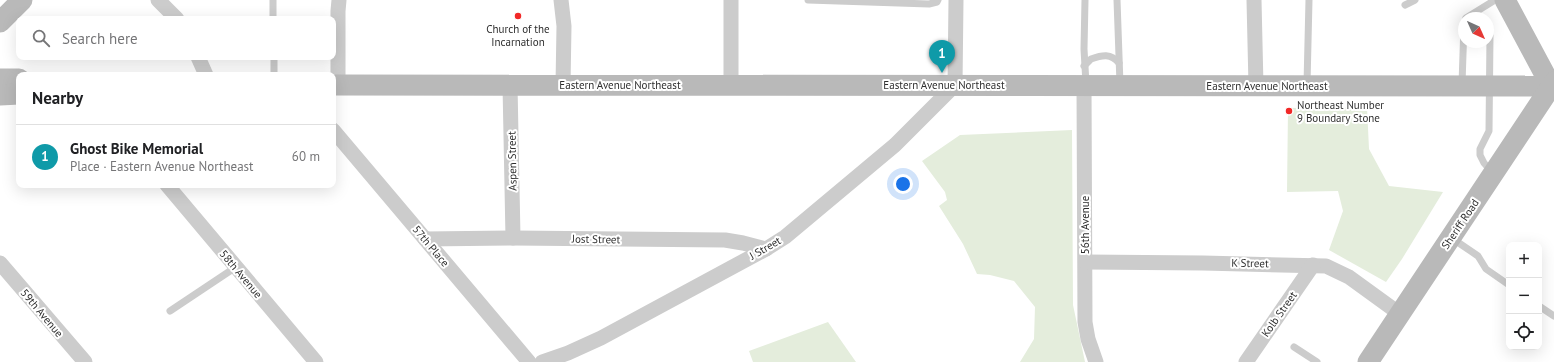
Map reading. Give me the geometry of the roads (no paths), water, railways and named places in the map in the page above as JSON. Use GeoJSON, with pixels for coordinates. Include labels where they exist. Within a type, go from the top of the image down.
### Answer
{"type":"FeatureCollection","features":[{"type":"Feature","properties":{"kind":"main road"},"geometry":{"type":"LineString","coordinates":[[0,22],[22,0]]}},
{"type":"Feature","properties":{"kind":"main road"},"geometry":{"type":"LineString","coordinates":[[1505,0],[1553,85]]}},
{"type":"Feature","properties":{"kind":"main road"},"geometry":{"type":"LineString","coordinates":[[0,79],[16,79]]}},
{"type":"Feature","properties":{"kind":"main road","name":"Eastern Avenue Northeast"},"geometry":{"type":"LineString","coordinates":[[336,84],[955,86],[1085,79],[1120,86],[1553,85]]}},
{"type":"Feature","properties":{"kind":"main road","name":"Sheriff Road"},"geometry":{"type":"LineString","coordinates":[[1368,362],[1553,85]]}},
{"type":"Feature","properties":{"kind":"main road"},"geometry":{"type":"LineString","coordinates":[[0,95],[16,94]]}},
{"type":"Feature","properties":{"kind":"street"},"geometry":{"type":"LineString","coordinates":[[158,0],[175,16]]}},
{"type":"Feature","properties":{"kind":"street"},"geometry":{"type":"LineString","coordinates":[[336,60],[339,0]]}},
{"type":"Feature","properties":{"kind":"street"},"geometry":{"type":"LineString","coordinates":[[561,0],[564,26],[563,85]]}},
{"type":"Feature","properties":{"kind":"street"},"geometry":{"type":"LineString","coordinates":[[731,0],[731,85]]}},
{"type":"Feature","properties":{"kind":"street"},"geometry":{"type":"LineString","coordinates":[[955,86],[956,0]]}},
{"type":"Feature","properties":{"kind":"street"},"geometry":{"type":"LineString","coordinates":[[1254,0],[1256,86]]}},
{"type":"Feature","properties":{"kind":"street"},"geometry":{"type":"LineString","coordinates":[[199,60],[205,72]]}},
{"type":"Feature","properties":{"kind":"street"},"geometry":{"type":"LineString","coordinates":[[335,72],[336,60]]}},
{"type":"Feature","properties":{"kind":"street","name":"56th Avenue"},"geometry":{"type":"LineString","coordinates":[[1085,79],[1085,322],[1088,339],[1096,362]]}},
{"type":"Feature","properties":{"kind":"street","name":"Aspen Street"},"geometry":{"type":"LineString","coordinates":[[510,85],[513,238]]}},
{"type":"Feature","properties":{"kind":"street","name":"J Street"},"geometry":{"type":"LineString","coordinates":[[542,362],[569,358],[601,338],[766,249],[800,226],[895,145],[955,86]]}},
{"type":"Feature","properties":{"kind":"street","name":"57th Place"},"geometry":{"type":"LineString","coordinates":[[336,134],[529,362]]}},
{"type":"Feature","properties":{"kind":"street","name":"58th Avenue"},"geometry":{"type":"LineString","coordinates":[[170,188],[316,362]]}},
{"type":"Feature","properties":{"kind":"street","name":"Jost Street"},"geometry":{"type":"LineString","coordinates":[[425,239],[513,238],[725,240],[743,242],[766,249]]}},
{"type":"Feature","properties":{"kind":"street","name":"K Street"},"geometry":{"type":"LineString","coordinates":[[1086,262],[1203,262],[1326,266],[1340,272],[1400,314]]}},
{"type":"Feature","properties":{"kind":"street","name":"59th Avenue"},"geometry":{"type":"LineString","coordinates":[[0,263],[84,362]]}},
{"type":"Feature","properties":{"kind":"street","name":"Kolb Street"},"geometry":{"type":"LineString","coordinates":[[1246,362],[1313,265]]}},
{"type":"Feature","properties":{"kind":"lane"},"geometry":{"type":"LineString","coordinates":[[273,0],[273,16]]}},
{"type":"Feature","properties":{"kind":"lane"},"geometry":{"type":"LineString","coordinates":[[808,0],[929,4],[937,2],[938,0]]}},
{"type":"Feature","properties":{"kind":"lane"},"geometry":{"type":"LineString","coordinates":[[1085,0],[1085,79]]}},
{"type":"Feature","properties":{"kind":"lane"},"geometry":{"type":"LineString","coordinates":[[1117,0],[1120,86]]}},
{"type":"Feature","properties":{"kind":"lane"},"geometry":{"type":"LineString","coordinates":[[1308,86],[1309,0]]}},
{"type":"Feature","properties":{"kind":"lane"},"geometry":{"type":"LineString","coordinates":[[1406,5],[1415,0]]}},
{"type":"Feature","properties":{"kind":"lane"},"geometry":{"type":"LineString","coordinates":[[1483,12],[1495,0]]}},
{"type":"Feature","properties":{"kind":"lane"},"geometry":{"type":"LineString","coordinates":[[1462,86],[1463,48]]}},
{"type":"Feature","properties":{"kind":"lane"},"geometry":{"type":"LineString","coordinates":[[1490,48],[1491,86],[1489,131],[1480,149],[1480,155],[1484,163],[1494,173]]}},
{"type":"Feature","properties":{"kind":"lane"},"geometry":{"type":"LineString","coordinates":[[1085,79],[1091,59],[1105,56],[1114,57],[1119,64]]}},
{"type":"Feature","properties":{"kind":"lane"},"geometry":{"type":"LineString","coordinates":[[274,60],[274,72]]}},
{"type":"Feature","properties":{"kind":"lane"},"geometry":{"type":"LineString","coordinates":[[1451,237],[1478,256],[1486,269],[1506,283]]}},
{"type":"Feature","properties":{"kind":"lane"},"geometry":{"type":"LineString","coordinates":[[170,311],[236,267]]}},
{"type":"Feature","properties":{"kind":"lane"},"geometry":{"type":"LineString","coordinates":[[1542,308],[1554,316]]}},
{"type":"Feature","properties":{"kind":"lane"},"geometry":{"type":"LineString","coordinates":[[1294,347],[1317,362]]}},
{"type":"Feature","properties":{"kind":"place","name":"Church of the Incarnation"},"geometry":{"type":"Point","coordinates":[518,16]}},
{"type":"Feature","properties":{"kind":"place","name":"Ghost Bike Memorial"},"geometry":{"type":"Point","coordinates":[942,73]}},
{"type":"Feature","properties":{"kind":"place","name":"Northeast Number 9 Boundary Stone"},"geometry":{"type":"Point","coordinates":[1289,111]}}]}
